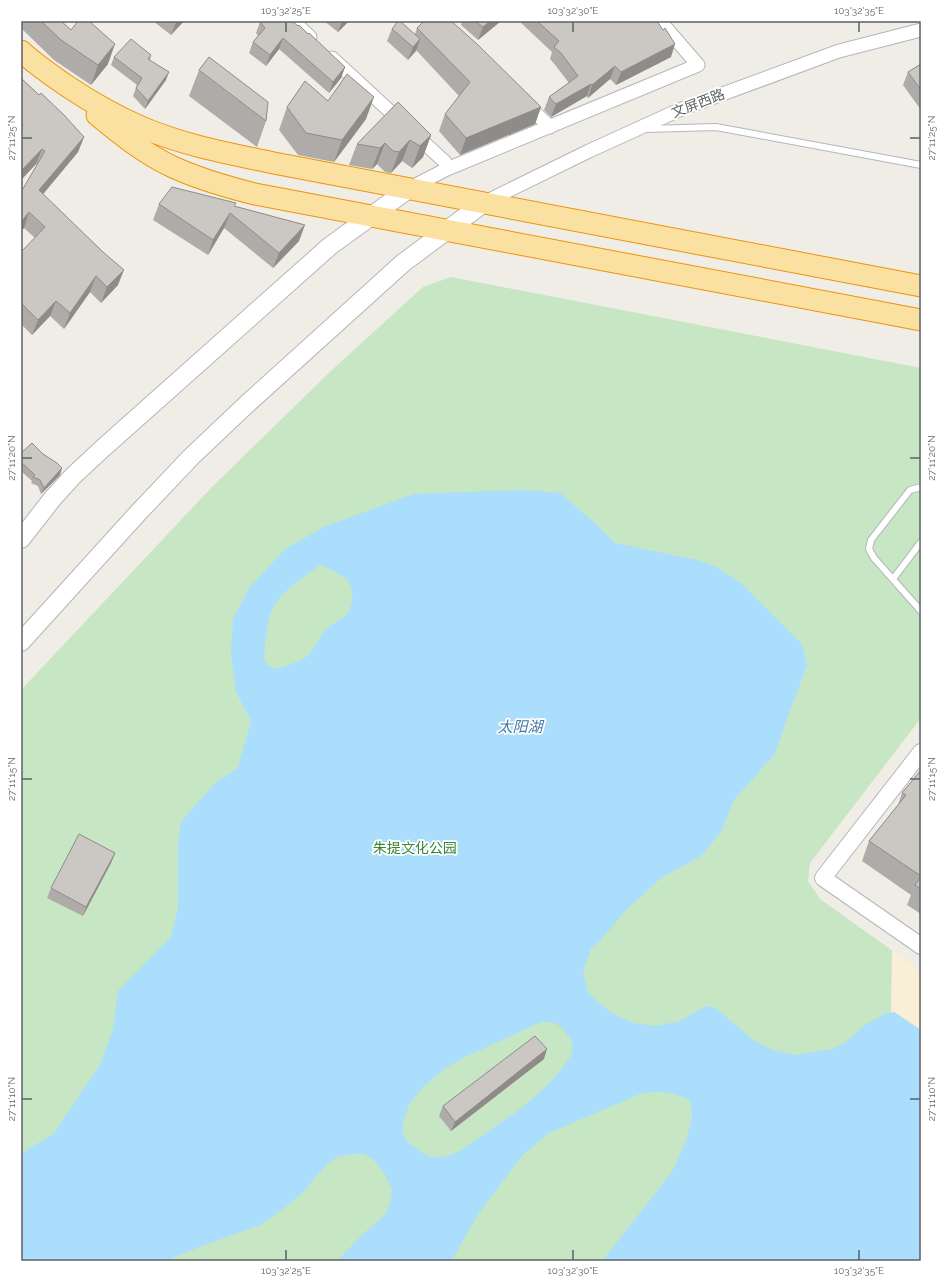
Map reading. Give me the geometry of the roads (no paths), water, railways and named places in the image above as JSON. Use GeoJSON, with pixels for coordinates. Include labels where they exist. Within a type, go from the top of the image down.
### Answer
{"type":"FeatureCollection","features":[{"type":"Feature","properties":{"kind":"highway"},"geometry":{"type":"LineString","coordinates":[[21,51],[116,131],[153,156],[173,167],[217,183],[255,194],[448,229],[921,320]]}},
{"type":"Feature","properties":{"kind":"highway"},"geometry":{"type":"LineString","coordinates":[[51,76],[112,114],[146,129],[188,143],[259,160],[921,286]]}},
{"type":"Feature","properties":{"kind":"main road"},"geometry":{"type":"LineString","coordinates":[[21,539],[53,498],[73,476],[230,334],[330,246],[410,188]]}},
{"type":"Feature","properties":{"kind":"main road"},"geometry":{"type":"LineString","coordinates":[[21,642],[138,512],[191,457],[258,393],[403,263],[485,202]]}},
{"type":"Feature","properties":{"kind":"street"},"geometry":{"type":"LineString","coordinates":[[293,21],[445,162],[447,169]]}},
{"type":"Feature","properties":{"kind":"street"},"geometry":{"type":"LineString","coordinates":[[410,188],[447,169],[698,65],[660,21]]}},
{"type":"Feature","properties":{"kind":"street","name":"文屏西路"},"geometry":{"type":"LineString","coordinates":[[485,202],[589,151],[679,110],[839,51],[921,30]]}},
{"type":"Feature","properties":{"kind":"street"},"geometry":{"type":"LineString","coordinates":[[517,95],[550,127]]}},
{"type":"Feature","properties":{"kind":"street"},"geometry":{"type":"LineString","coordinates":[[921,752],[823,878],[921,946]]}},
{"type":"Feature","properties":{"kind":"lane"},"geometry":{"type":"LineString","coordinates":[[638,129],[716,128],[921,165]]}},
{"type":"Feature","properties":{"kind":"lane"},"geometry":{"type":"LineString","coordinates":[[921,487],[910,490],[871,540],[869,549],[874,558],[921,610]]}},
{"type":"Feature","properties":{"kind":"lane"},"geometry":{"type":"LineString","coordinates":[[893,579],[921,542]]}},
{"type":"Feature","properties":{"kind":"water","name":"太阳湖"},"geometry":{"type":"Polygon","coordinates":[[[523,490],[560,493],[596,524],[615,543],[697,560],[713,565],[742,584],[802,644],[807,665],[775,754],[734,800],[721,832],[701,856],[661,878],[626,910],[599,942],[591,948],[583,973],[588,993],[610,1012],[633,1023],[655,1026],[680,1021],[704,1007],[711,1006],[717,1009],[752,1039],[770,1049],[794,1055],[833,1049],[847,1041],[865,1025],[884,1014],[894,1012],[921,1030],[921,1261],[602,1261],[672,1172],[686,1141],[692,1117],[690,1100],[677,1095],[654,1092],[640,1094],[549,1133],[539,1141],[522,1156],[479,1213],[451,1261],[337,1261],[362,1235],[386,1214],[391,1200],[392,1190],[385,1175],[373,1159],[364,1154],[352,1154],[337,1157],[327,1164],[302,1193],[286,1207],[260,1225],[165,1261],[21,1261],[21,1154],[54,1133],[100,1065],[113,1029],[118,991],[171,937],[178,908],[178,841],[181,822],[215,783],[238,768],[251,721],[236,692],[231,654],[233,619],[250,587],[285,549],[326,526],[414,494],[523,490]],[[322,565],[317,567],[289,588],[277,600],[273,607],[265,642],[264,658],[267,665],[274,669],[294,663],[307,656],[325,630],[345,616],[350,608],[352,603],[352,593],[349,583],[341,575],[322,565]],[[541,1022],[465,1057],[447,1067],[426,1084],[410,1103],[404,1118],[402,1132],[407,1142],[430,1157],[443,1157],[455,1153],[504,1121],[541,1091],[563,1067],[571,1055],[573,1047],[569,1037],[558,1025],[555,1023],[541,1022]]]}},
{"type":"Feature","properties":{"kind":"park label","name":"朱提文化公园"},"geometry":{"type":"Point","coordinates":[415,848]}}]}
